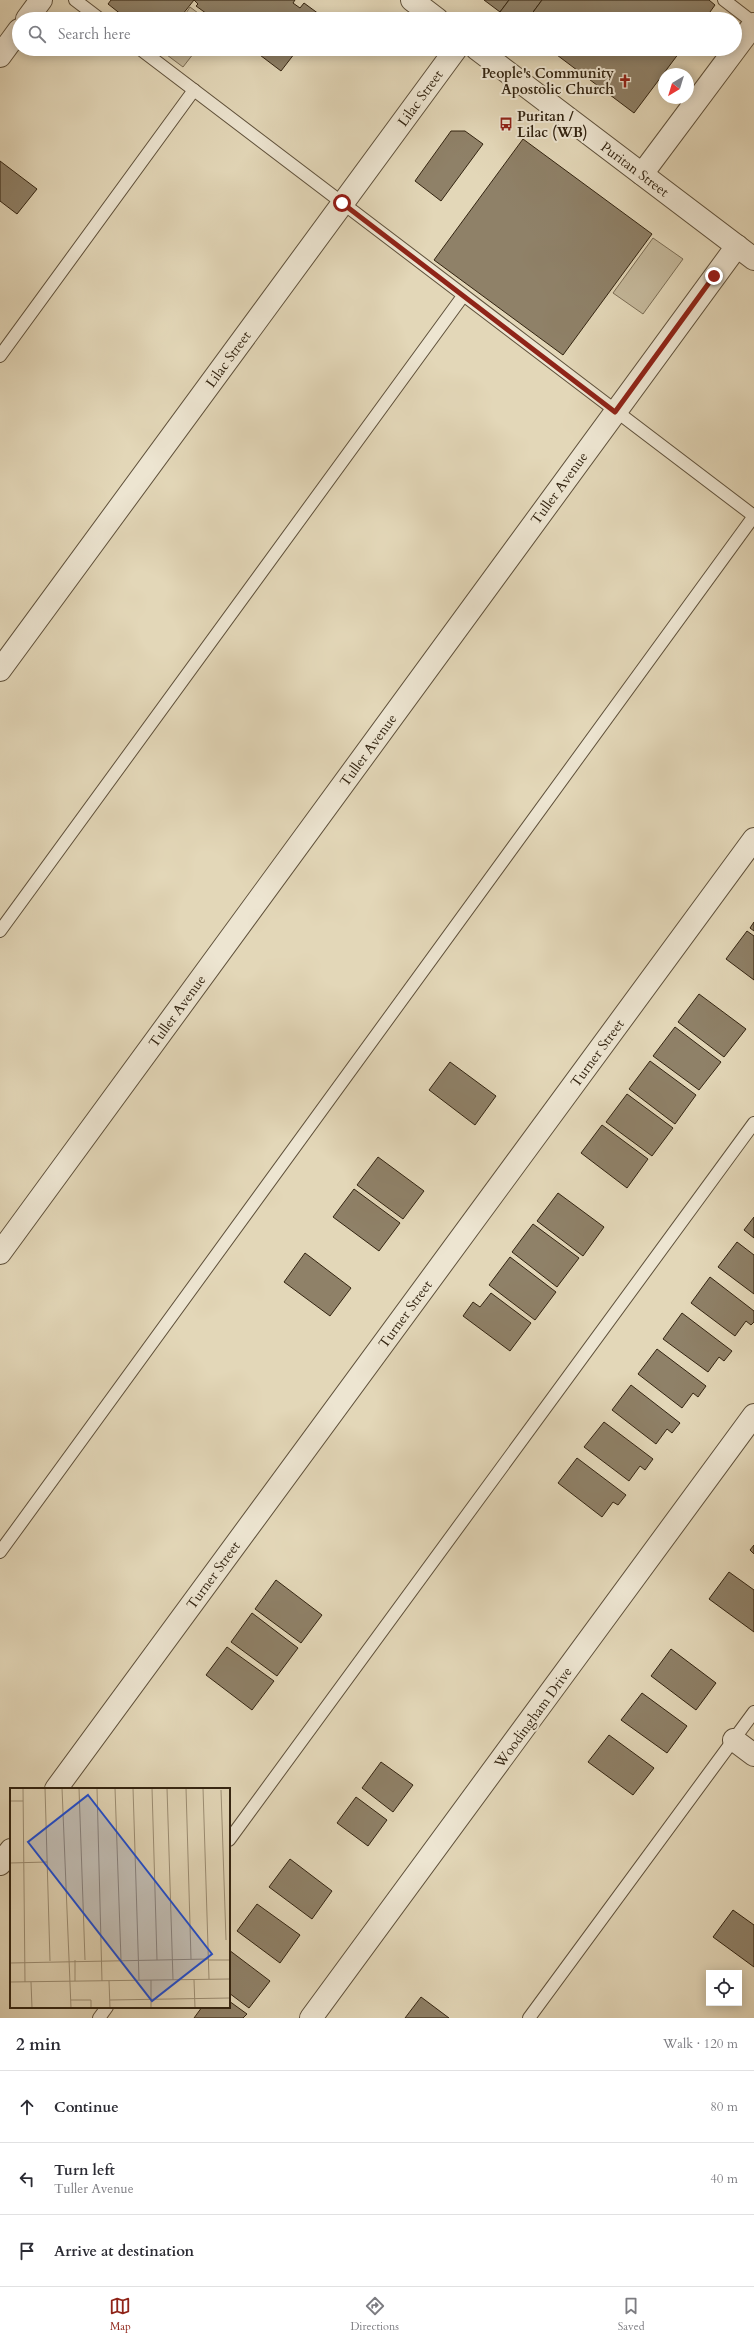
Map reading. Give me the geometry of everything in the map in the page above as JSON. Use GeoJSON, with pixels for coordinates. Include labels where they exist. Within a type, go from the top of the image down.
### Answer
{"type":"FeatureCollection","features":[{"type":"Feature","properties":{"kind":"street"},"geometry":{"type":"LineString","coordinates":[[32,12],[41,0]]}},
{"type":"Feature","properties":{"kind":"street"},"geometry":{"type":"LineString","coordinates":[[412,0],[428,12]]}},
{"type":"Feature","properties":{"kind":"street"},"geometry":{"type":"LineString","coordinates":[[742,39],[754,23]]}},
{"type":"Feature","properties":{"kind":"street"},"geometry":{"type":"LineString","coordinates":[[0,56],[12,40]]}},
{"type":"Feature","properties":{"kind":"street","name":"Lilac Street"},"geometry":{"type":"LineString","coordinates":[[0,670],[451,56]]}},
{"type":"Feature","properties":{"kind":"street","name":"Puritan Street"},"geometry":{"type":"LineString","coordinates":[[486,56],[754,259]]}},
{"type":"Feature","properties":{"kind":"street"},"geometry":{"type":"LineString","coordinates":[[642,174],[730,56]]}},
{"type":"Feature","properties":{"kind":"street","name":"Tuller Avenue"},"geometry":{"type":"LineString","coordinates":[[0,1253],[737,246]]}},
{"type":"Feature","properties":{"kind":"street","name":"Turner Street"},"geometry":{"type":"LineString","coordinates":[[57,1788],[754,839]]}},
{"type":"Feature","properties":{"kind":"street","name":"Woodingham Drive"},"geometry":{"type":"LineString","coordinates":[[311,2018],[754,1415]]}},
{"type":"Feature","properties":{"kind":"street"},"geometry":{"type":"LineString","coordinates":[[734,1740],[754,1756]]}},
{"type":"Feature","properties":{"kind":"street"},"geometry":{"type":"LineString","coordinates":[[0,1864],[10,1851]]}},
{"type":"Feature","properties":{"kind":"lane"},"geometry":{"type":"LineString","coordinates":[[75,0],[91,12]]}},
{"type":"Feature","properties":{"kind":"lane"},"geometry":{"type":"LineString","coordinates":[[724,0],[740,12]]}},
{"type":"Feature","properties":{"kind":"lane"},"geometry":{"type":"LineString","coordinates":[[742,14],[754,23]]}},
{"type":"Feature","properties":{"kind":"lane"},"geometry":{"type":"LineString","coordinates":[[0,1552],[754,516],[615,412],[149,56]]}},
{"type":"Feature","properties":{"kind":"lane"},"geometry":{"type":"LineString","coordinates":[[0,356],[194,90]]}},
{"type":"Feature","properties":{"kind":"lane"},"geometry":{"type":"LineString","coordinates":[[0,931],[463,296]]}},
{"type":"Feature","properties":{"kind":"lane"},"geometry":{"type":"LineString","coordinates":[[230,1839],[754,1123]]}},
{"type":"Feature","properties":{"kind":"lane"},"geometry":{"type":"LineString","coordinates":[[529,2018],[754,1712]]}},
{"type":"Feature","properties":{"kind":"lane"},"geometry":{"type":"LineString","coordinates":[[99,2018],[106,2008]]}},
{"type":"Feature","properties":{"kind":"shaded area"},"geometry":{"type":"Polygon","coordinates":[[[190,7],[197,12],[187,12],[190,7]]]}},
{"type":"Feature","properties":{"kind":"shaded area"},"geometry":{"type":"Polygon","coordinates":[[[168,56],[192,56],[183,67],[168,56]]]}},
{"type":"Feature","properties":{"kind":"shaded area"},"geometry":{"type":"Polygon","coordinates":[[[653,238],[683,259],[643,314],[613,293],[653,238]]]}},
{"type":"Feature","properties":{"kind":"building"},"geometry":{"type":"Polygon","coordinates":[[[111,0],[194,0],[185,12],[118,12],[108,4],[111,0]]]}},
{"type":"Feature","properties":{"kind":"building"},"geometry":{"type":"Polygon","coordinates":[[[194,0],[295,0],[293,3],[300,8],[304,3],[316,12],[204,12],[196,6],[198,4],[194,0]]]}},
{"type":"Feature","properties":{"kind":"building"},"geometry":{"type":"Polygon","coordinates":[[[484,0],[509,0],[500,12],[484,0]]]}},
{"type":"Feature","properties":{"kind":"building"},"geometry":{"type":"Polygon","coordinates":[[[509,0],[542,0],[533,12],[500,12],[509,0]]]}},
{"type":"Feature","properties":{"kind":"building"},"geometry":{"type":"Polygon","coordinates":[[[542,0],[709,0],[715,5],[710,12],[533,12],[542,0]]]}},
{"type":"Feature","properties":{"kind":"building"},"geometry":{"type":"Polygon","coordinates":[[[261,56],[293,56],[281,71],[261,56]]]}},
{"type":"Feature","properties":{"kind":"building","name":"People's Community Apostolic Church"},"geometry":{"type":"Polygon","coordinates":[[[558,56],[677,56],[668,68],[658,68],[658,81],[634,113],[558,56]]]}},
{"type":"Feature","properties":{"kind":"building"},"geometry":{"type":"Polygon","coordinates":[[[451,131],[465,131],[483,144],[441,201],[415,181],[451,131]]]}},
{"type":"Feature","properties":{"kind":"building"},"geometry":{"type":"Polygon","coordinates":[[[523,139],[652,234],[563,355],[434,260],[523,139]]]}},
{"type":"Feature","properties":{"kind":"building"},"geometry":{"type":"Polygon","coordinates":[[[0,161],[37,189],[17,214],[0,201],[0,161]]]}},
{"type":"Feature","properties":{"kind":"building"},"geometry":{"type":"Polygon","coordinates":[[[754,922],[754,931],[750,928],[754,922]]]}},
{"type":"Feature","properties":{"kind":"building"},"geometry":{"type":"Polygon","coordinates":[[[747,931],[754,936],[754,980],[726,959],[747,931]]]}},
{"type":"Feature","properties":{"kind":"building"},"geometry":{"type":"Polygon","coordinates":[[[699,994],[746,1029],[724,1057],[678,1022],[699,994]]]}},
{"type":"Feature","properties":{"kind":"building"},"geometry":{"type":"Polygon","coordinates":[[[675,1027],[721,1062],[699,1090],[653,1056],[675,1027]]]}},
{"type":"Feature","properties":{"kind":"building"},"geometry":{"type":"Polygon","coordinates":[[[650,1061],[696,1095],[675,1124],[629,1089],[650,1061]]]}},
{"type":"Feature","properties":{"kind":"building"},"geometry":{"type":"Polygon","coordinates":[[[450,1062],[496,1096],[475,1125],[429,1090],[450,1062]]]}},
{"type":"Feature","properties":{"kind":"building"},"geometry":{"type":"Polygon","coordinates":[[[627,1094],[673,1128],[652,1156],[606,1122],[627,1094]]]}},
{"type":"Feature","properties":{"kind":"building"},"geometry":{"type":"Polygon","coordinates":[[[602,1125],[648,1159],[627,1188],[581,1153],[602,1125]]]}},
{"type":"Feature","properties":{"kind":"building"},"geometry":{"type":"Polygon","coordinates":[[[378,1157],[424,1191],[403,1219],[357,1185],[378,1157]]]}},
{"type":"Feature","properties":{"kind":"building"},"geometry":{"type":"Polygon","coordinates":[[[354,1189],[400,1223],[379,1251],[333,1217],[354,1189]]]}},
{"type":"Feature","properties":{"kind":"building"},"geometry":{"type":"Polygon","coordinates":[[[558,1193],[604,1227],[583,1256],[537,1221],[558,1193]]]}},
{"type":"Feature","properties":{"kind":"building"},"geometry":{"type":"Polygon","coordinates":[[[754,1217],[754,1238],[744,1230],[754,1217]]]}},
{"type":"Feature","properties":{"kind":"building"},"geometry":{"type":"Polygon","coordinates":[[[533,1224],[579,1258],[557,1287],[512,1252],[533,1224]]]}},
{"type":"Feature","properties":{"kind":"building"},"geometry":{"type":"Polygon","coordinates":[[[737,1242],[754,1255],[754,1294],[718,1267],[737,1242]]]}},
{"type":"Feature","properties":{"kind":"building"},"geometry":{"type":"Polygon","coordinates":[[[305,1253],[351,1288],[330,1316],[284,1282],[305,1253]]]}},
{"type":"Feature","properties":{"kind":"building"},"geometry":{"type":"Polygon","coordinates":[[[510,1257],[556,1292],[535,1320],[489,1285],[510,1257]]]}},
{"type":"Feature","properties":{"kind":"building"},"geometry":{"type":"Polygon","coordinates":[[[710,1277],[754,1311],[754,1322],[751,1325],[746,1321],[735,1336],[691,1303],[710,1277]]]}},
{"type":"Feature","properties":{"kind":"building"},"geometry":{"type":"Polygon","coordinates":[[[491,1293],[531,1323],[510,1351],[463,1316],[473,1302],[480,1307],[491,1293]]]}},
{"type":"Feature","properties":{"kind":"building"},"geometry":{"type":"Polygon","coordinates":[[[682,1313],[732,1351],[724,1361],[719,1357],[708,1372],[663,1339],[682,1313]]]}},
{"type":"Feature","properties":{"kind":"building"},"geometry":{"type":"Polygon","coordinates":[[[657,1349],[706,1386],[698,1397],[693,1393],[682,1408],[638,1374],[657,1349]]]}},
{"type":"Feature","properties":{"kind":"building"},"geometry":{"type":"Polygon","coordinates":[[[631,1385],[680,1423],[672,1433],[667,1429],[656,1444],[612,1410],[631,1385]]]}},
{"type":"Feature","properties":{"kind":"building"},"geometry":{"type":"Polygon","coordinates":[[[604,1422],[653,1459],[645,1470],[640,1466],[629,1481],[584,1447],[604,1422]]]}},
{"type":"Feature","properties":{"kind":"building"},"geometry":{"type":"Polygon","coordinates":[[[577,1458],[626,1495],[618,1505],[613,1502],[602,1517],[558,1483],[577,1458]]]}},
{"type":"Feature","properties":{"kind":"building"},"geometry":{"type":"Polygon","coordinates":[[[754,1545],[754,1554],[750,1550],[754,1545]]]}},
{"type":"Feature","properties":{"kind":"building"},"geometry":{"type":"Polygon","coordinates":[[[729,1572],[754,1590],[754,1632],[709,1599],[729,1572]]]}},
{"type":"Feature","properties":{"kind":"building"},"geometry":{"type":"Polygon","coordinates":[[[276,1580],[322,1615],[301,1643],[255,1609],[276,1580]]]}},
{"type":"Feature","properties":{"kind":"building"},"geometry":{"type":"Polygon","coordinates":[[[252,1613],[298,1648],[277,1676],[231,1642],[252,1613]]]}},
{"type":"Feature","properties":{"kind":"building"},"geometry":{"type":"Polygon","coordinates":[[[227,1647],[274,1681],[252,1710],[206,1675],[227,1647]]]}},
{"type":"Feature","properties":{"kind":"building"},"geometry":{"type":"Polygon","coordinates":[[[671,1649],[716,1683],[696,1710],[651,1676],[671,1649]]]}},
{"type":"Feature","properties":{"kind":"building"},"geometry":{"type":"Polygon","coordinates":[[[642,1693],[687,1726],[667,1753],[621,1720],[642,1693]]]}},
{"type":"Feature","properties":{"kind":"building"},"geometry":{"type":"Polygon","coordinates":[[[609,1735],[654,1768],[633,1795],[588,1762],[609,1735]]]}},
{"type":"Feature","properties":{"kind":"building"},"geometry":{"type":"Polygon","coordinates":[[[381,1762],[413,1785],[393,1812],[362,1788],[381,1762]]]}},
{"type":"Feature","properties":{"kind":"building"},"geometry":{"type":"Polygon","coordinates":[[[356,1797],[387,1820],[368,1846],[337,1823],[356,1797]]]}},
{"type":"Feature","properties":{"kind":"building"},"geometry":{"type":"Polygon","coordinates":[[[290,1859],[332,1891],[312,1919],[269,1887],[290,1859]]]}},
{"type":"Feature","properties":{"kind":"building"},"geometry":{"type":"Polygon","coordinates":[[[257,1904],[300,1935],[280,1963],[237,1931],[257,1904]]]}},
{"type":"Feature","properties":{"kind":"building"},"geometry":{"type":"Polygon","coordinates":[[[733,1910],[754,1925],[754,1967],[713,1937],[733,1910]]]}},
{"type":"Feature","properties":{"kind":"building"},"geometry":{"type":"Polygon","coordinates":[[[230,1951],[270,1981],[249,2008],[230,1994],[230,1951]]]}},
{"type":"Feature","properties":{"kind":"building"},"geometry":{"type":"Polygon","coordinates":[[[421,1997],[449,2018],[405,2018],[421,1997]]]}},
{"type":"Feature","properties":{"kind":"building"},"geometry":{"type":"Polygon","coordinates":[[[230,2002],[247,2014],[243,2018],[194,2018],[201,2008],[230,2008],[230,2002]]]}},
{"type":"Feature","properties":{"kind":"place","name":"People's Community Apostolic Church"},"geometry":{"type":"Point","coordinates":[625,81]}},
{"type":"Feature","properties":{"kind":"place","name":"Puritan / Lilac (WB)"},"geometry":{"type":"Point","coordinates":[506,124]}},
{"type":"Feature","properties":{"kind":"route"},"geometry":{"type":"LineString","coordinates":[[342,203],[615,412],[714,276]]}}]}
